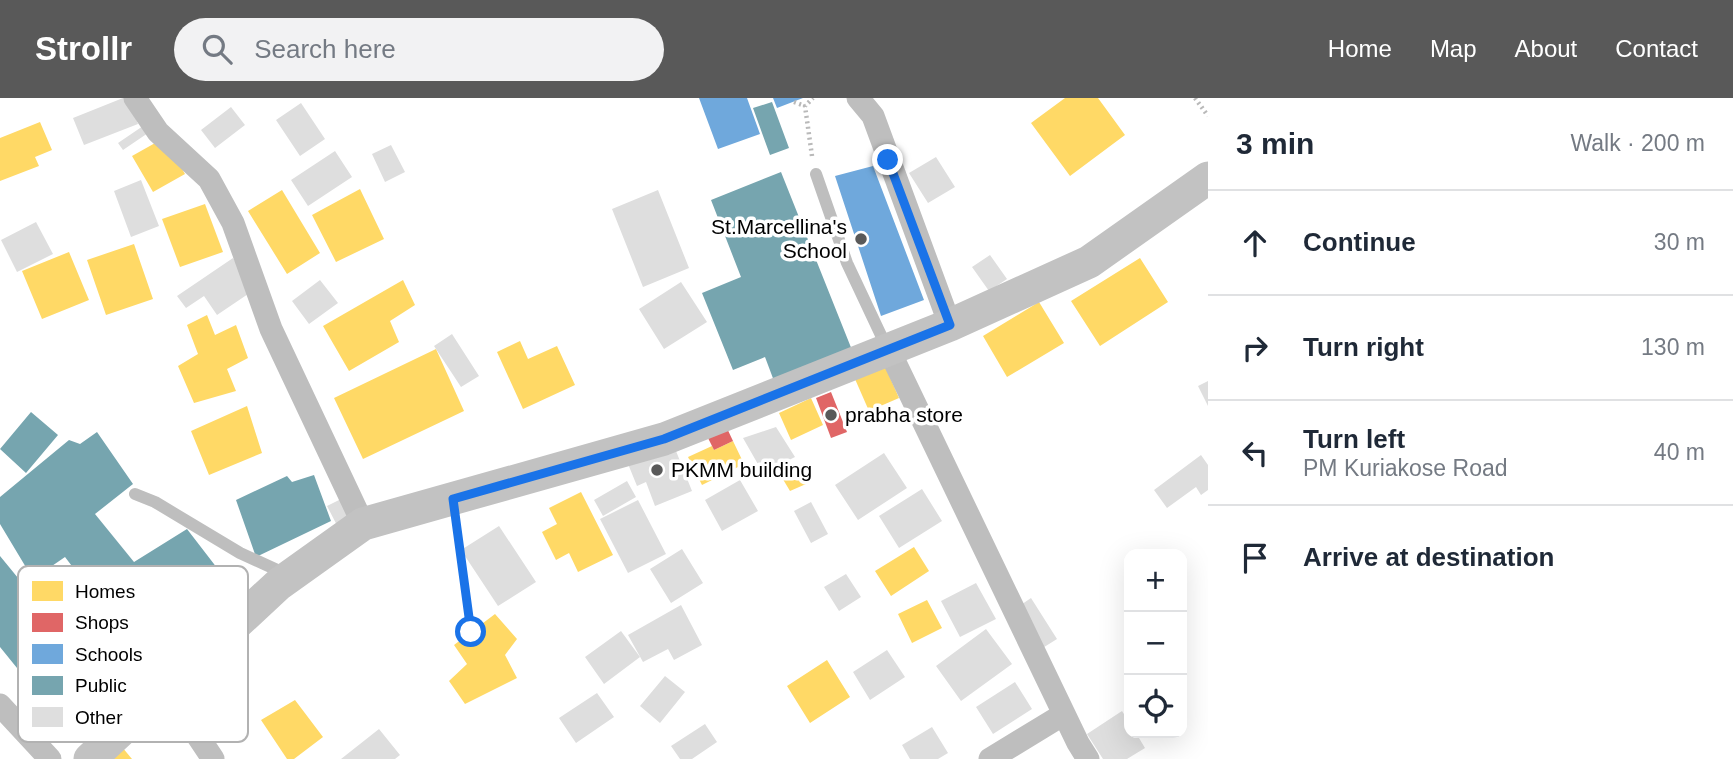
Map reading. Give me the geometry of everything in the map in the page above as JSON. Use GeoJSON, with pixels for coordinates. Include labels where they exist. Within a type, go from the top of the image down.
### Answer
{"type":"FeatureCollection","features":[{"type":"Feature","properties":{"kind":"street"},"geometry":{"type":"LineString","coordinates":[[135,98],[158,132],[209,179],[233,223],[271,329],[363,524]]}},
{"type":"Feature","properties":{"kind":"street"},"geometry":{"type":"LineString","coordinates":[[858,98],[873,116],[950,325]]}},
{"type":"Feature","properties":{"kind":"street"},"geometry":{"type":"LineString","coordinates":[[248,615],[290,576],[363,524],[664,439],[950,325],[1089,262],[1208,178]]}},
{"type":"Feature","properties":{"kind":"street"},"geometry":{"type":"LineString","coordinates":[[888,348],[1088,759]]}},
{"type":"Feature","properties":{"kind":"street"},"geometry":{"type":"LineString","coordinates":[[0,705],[18,724]]}},
{"type":"Feature","properties":{"kind":"street"},"geometry":{"type":"LineString","coordinates":[[990,759],[1064,714]]}},
{"type":"Feature","properties":{"kind":"street"},"geometry":{"type":"LineString","coordinates":[[34,742],[50,759]]}},
{"type":"Feature","properties":{"kind":"street"},"geometry":{"type":"LineString","coordinates":[[90,759],[109,742]]}},
{"type":"Feature","properties":{"kind":"street"},"geometry":{"type":"LineString","coordinates":[[201,742],[213,759]]}},
{"type":"Feature","properties":{"kind":"lane"},"geometry":{"type":"LineString","coordinates":[[816,174],[847,263],[888,348]]}},
{"type":"Feature","properties":{"kind":"lane"},"geometry":{"type":"LineString","coordinates":[[135,494],[155,502],[240,554],[290,576]]}},
{"type":"Feature","properties":{"kind":"path"},"geometry":{"type":"LineString","coordinates":[[805,106],[813,98]]}},
{"type":"Feature","properties":{"kind":"path"},"geometry":{"type":"LineString","coordinates":[[1195,98],[1208,117]]}},
{"type":"Feature","properties":{"kind":"path"},"geometry":{"type":"LineString","coordinates":[[793,102],[805,106]]}},
{"type":"Feature","properties":{"kind":"path"},"geometry":{"type":"LineString","coordinates":[[805,106],[809,145]]}},
{"type":"Feature","properties":{"kind":"path"},"geometry":{"type":"LineString","coordinates":[[453,499],[471,632]]}},
{"type":"Feature","properties":{"kind":"building: Homes"},"geometry":{"type":"Polygon","coordinates":[[[1065,98],[1098,98],[1125,135],[1070,176],[1031,123],[1065,98]]]}},
{"type":"Feature","properties":{"kind":"building: Homes"},"geometry":{"type":"Polygon","coordinates":[[[40,122],[52,150],[35,157],[39,166],[0,181],[0,138],[40,122]]]}},
{"type":"Feature","properties":{"kind":"building: Homes"},"geometry":{"type":"Polygon","coordinates":[[[164,138],[185,174],[153,192],[132,156],[164,138]]]}},
{"type":"Feature","properties":{"kind":"building: Homes"},"geometry":{"type":"Polygon","coordinates":[[[360,189],[384,239],[336,262],[312,215],[360,189]]]}},
{"type":"Feature","properties":{"kind":"building: Homes"},"geometry":{"type":"Polygon","coordinates":[[[282,190],[320,253],[287,274],[248,211],[282,190]]]}},
{"type":"Feature","properties":{"kind":"building: Homes"},"geometry":{"type":"Polygon","coordinates":[[[205,204],[223,252],[180,267],[162,219],[205,204]]]}},
{"type":"Feature","properties":{"kind":"building: Homes"},"geometry":{"type":"Polygon","coordinates":[[[134,244],[153,299],[106,315],[87,260],[134,244]]]}},
{"type":"Feature","properties":{"kind":"building: Homes"},"geometry":{"type":"Polygon","coordinates":[[[69,252],[89,300],[42,319],[22,271],[69,252]]]}},
{"type":"Feature","properties":{"kind":"building: Homes"},"geometry":{"type":"Polygon","coordinates":[[[1140,258],[1168,302],[1100,346],[1071,301],[1140,258]]]}},
{"type":"Feature","properties":{"kind":"building: Homes"},"geometry":{"type":"Polygon","coordinates":[[[403,280],[415,305],[390,321],[399,342],[349,371],[323,326],[403,280]]]}},
{"type":"Feature","properties":{"kind":"building: Homes"},"geometry":{"type":"Polygon","coordinates":[[[1039,302],[1064,343],[1007,377],[983,336],[1039,302]]]}},
{"type":"Feature","properties":{"kind":"building: Homes"},"geometry":{"type":"Polygon","coordinates":[[[207,315],[215,335],[236,325],[248,358],[227,369],[236,391],[194,403],[178,366],[198,354],[187,325],[207,315]]]}},
{"type":"Feature","properties":{"kind":"building: Homes"},"geometry":{"type":"Polygon","coordinates":[[[520,341],[528,359],[557,346],[575,385],[523,409],[497,352],[520,341]]]}},
{"type":"Feature","properties":{"kind":"building: Homes"},"geometry":{"type":"Polygon","coordinates":[[[436,349],[464,411],[363,459],[334,398],[436,349]]]}},
{"type":"Feature","properties":{"kind":"building: Homes"},"geometry":{"type":"Polygon","coordinates":[[[885,366],[899,398],[869,411],[855,379],[885,366]]]}},
{"type":"Feature","properties":{"kind":"building: Homes"},"geometry":{"type":"Polygon","coordinates":[[[811,398],[823,425],[791,440],[779,413],[811,398]]]}},
{"type":"Feature","properties":{"kind":"building: Homes"},"geometry":{"type":"Polygon","coordinates":[[[247,406],[262,453],[209,475],[191,431],[247,406]]]}},
{"type":"Feature","properties":{"kind":"building: Homes"},"geometry":{"type":"Polygon","coordinates":[[[733,441],[744,464],[702,485],[688,457],[712,446],[714,450],[733,441]]]}},
{"type":"Feature","properties":{"kind":"building: Homes"},"geometry":{"type":"Polygon","coordinates":[[[798,469],[806,484],[790,491],[781,476],[798,469]]]}},
{"type":"Feature","properties":{"kind":"building: Homes"},"geometry":{"type":"Polygon","coordinates":[[[581,492],[613,555],[578,572],[569,553],[556,560],[542,532],[557,524],[549,508],[581,492]]]}},
{"type":"Feature","properties":{"kind":"building: Homes"},"geometry":{"type":"Polygon","coordinates":[[[914,547],[929,571],[891,596],[875,571],[914,547]]]}},
{"type":"Feature","properties":{"kind":"building: Homes"},"geometry":{"type":"Polygon","coordinates":[[[927,600],[942,628],[912,643],[898,614],[927,600]]]}},
{"type":"Feature","properties":{"kind":"building: Homes"},"geometry":{"type":"Polygon","coordinates":[[[495,614],[517,639],[505,655],[517,678],[465,704],[449,681],[467,664],[454,645],[495,614]]]}},
{"type":"Feature","properties":{"kind":"building: Homes"},"geometry":{"type":"Polygon","coordinates":[[[827,660],[850,697],[810,723],[787,686],[827,660]]]}},
{"type":"Feature","properties":{"kind":"building: Homes"},"geometry":{"type":"Polygon","coordinates":[[[295,700],[323,737],[294,759],[287,759],[261,720],[295,700]]]}},
{"type":"Feature","properties":{"kind":"building: Homes"},"geometry":{"type":"Polygon","coordinates":[[[122,747],[132,759],[107,759],[122,747]]]}},
{"type":"Feature","properties":{"kind":"building: Shops","name":"prabha store"},"geometry":{"type":"Polygon","coordinates":[[[831,392],[847,432],[831,438],[816,398],[831,392]]]}},
{"type":"Feature","properties":{"kind":"building: Shops"},"geometry":{"type":"Polygon","coordinates":[[[725,424],[733,441],[714,450],[706,434],[725,424]]]}},
{"type":"Feature","properties":{"kind":"building: Schools"},"geometry":{"type":"Polygon","coordinates":[[[699,98],[747,98],[760,134],[718,149],[699,98]]]}},
{"type":"Feature","properties":{"kind":"building: Schools"},"geometry":{"type":"Polygon","coordinates":[[[773,98],[803,98],[777,108],[773,98]]]}},
{"type":"Feature","properties":{"kind":"building: Schools"},"geometry":{"type":"Polygon","coordinates":[[[873,166],[924,300],[881,316],[835,176],[873,166]]]}},
{"type":"Feature","properties":{"kind":"building: Public"},"geometry":{"type":"Polygon","coordinates":[[[772,102],[789,148],[770,155],[753,108],[772,102]]]}},
{"type":"Feature","properties":{"kind":"building: Public"},"geometry":{"type":"Polygon","coordinates":[[[781,172],[852,350],[774,381],[765,357],[733,370],[702,293],[741,277],[711,200],[781,172]]]}},
{"type":"Feature","properties":{"kind":"building: Public"},"geometry":{"type":"Polygon","coordinates":[[[31,412],[58,435],[26,473],[0,449],[31,412]]]}},
{"type":"Feature","properties":{"kind":"building: Public"},"geometry":{"type":"Polygon","coordinates":[[[97,432],[133,484],[95,514],[134,562],[187,529],[216,566],[72,566],[65,557],[52,566],[25,566],[0,524],[0,497],[69,440],[80,444],[97,432]]]}},
{"type":"Feature","properties":{"kind":"building: Public"},"geometry":{"type":"Polygon","coordinates":[[[314,475],[331,521],[256,557],[236,500],[287,476],[292,482],[314,475]]]}},
{"type":"Feature","properties":{"kind":"building: Public"},"geometry":{"type":"Polygon","coordinates":[[[0,556],[18,578],[18,669],[0,647],[0,556]]]}},
{"type":"Feature","properties":{"kind":"building: Other"},"geometry":{"type":"Polygon","coordinates":[[[128,98],[138,124],[84,145],[73,118],[128,98]]]}},
{"type":"Feature","properties":{"kind":"building: Other"},"geometry":{"type":"Polygon","coordinates":[[[301,103],[325,139],[300,156],[276,120],[301,103]]]}},
{"type":"Feature","properties":{"kind":"building: Other"},"geometry":{"type":"Polygon","coordinates":[[[231,107],[245,125],[215,148],[201,130],[231,107]]]}},
{"type":"Feature","properties":{"kind":"building: Other"},"geometry":{"type":"Polygon","coordinates":[[[143,126],[148,133],[123,150],[118,143],[143,126]]]}},
{"type":"Feature","properties":{"kind":"building: Other"},"geometry":{"type":"Polygon","coordinates":[[[391,145],[405,172],[385,182],[372,154],[391,145]]]}},
{"type":"Feature","properties":{"kind":"building: Other"},"geometry":{"type":"Polygon","coordinates":[[[335,151],[352,177],[308,206],[291,180],[335,151]]]}},
{"type":"Feature","properties":{"kind":"building: Other"},"geometry":{"type":"Polygon","coordinates":[[[936,157],[955,187],[928,203],[909,173],[936,157]]]}},
{"type":"Feature","properties":{"kind":"building: Other"},"geometry":{"type":"Polygon","coordinates":[[[141,180],[159,226],[131,237],[114,191],[141,180]]]}},
{"type":"Feature","properties":{"kind":"building: Other"},"geometry":{"type":"Polygon","coordinates":[[[658,190],[689,268],[643,287],[612,209],[658,190]]]}},
{"type":"Feature","properties":{"kind":"building: Other"},"geometry":{"type":"Polygon","coordinates":[[[36,222],[53,254],[17,272],[1,240],[36,222]]]}},
{"type":"Feature","properties":{"kind":"building: Other"},"geometry":{"type":"Polygon","coordinates":[[[990,255],[1007,279],[989,291],[972,267],[990,255]]]}},
{"type":"Feature","properties":{"kind":"building: Other"},"geometry":{"type":"Polygon","coordinates":[[[233,258],[254,290],[217,315],[204,296],[186,308],[177,296],[233,258]]]}},
{"type":"Feature","properties":{"kind":"building: Other"},"geometry":{"type":"Polygon","coordinates":[[[320,280],[338,303],[309,324],[292,301],[320,280]]]}},
{"type":"Feature","properties":{"kind":"building: Other"},"geometry":{"type":"Polygon","coordinates":[[[681,282],[707,322],[664,349],[639,309],[681,282]]]}},
{"type":"Feature","properties":{"kind":"building: Other"},"geometry":{"type":"Polygon","coordinates":[[[452,334],[479,376],[461,387],[434,346],[452,334]]]}},
{"type":"Feature","properties":{"kind":"building: Other"},"geometry":{"type":"Polygon","coordinates":[[[1208,381],[1208,406],[1198,386],[1208,381]]]}},
{"type":"Feature","properties":{"kind":"building: Other"},"geometry":{"type":"Polygon","coordinates":[[[776,427],[795,457],[763,473],[743,438],[776,427]]]}},
{"type":"Feature","properties":{"kind":"building: Other","name":"PKMM building"},"geometry":{"type":"Polygon","coordinates":[[[672,441],[692,491],[655,506],[646,482],[637,486],[626,459],[672,441]]]}},
{"type":"Feature","properties":{"kind":"building: Other"},"geometry":{"type":"Polygon","coordinates":[[[884,453],[907,488],[858,520],[835,485],[884,453]]]}},
{"type":"Feature","properties":{"kind":"building: Other"},"geometry":{"type":"Polygon","coordinates":[[[1201,455],[1208,465],[1208,490],[1201,495],[1196,487],[1167,508],[1154,490],[1201,455]]]}},
{"type":"Feature","properties":{"kind":"building: Other"},"geometry":{"type":"Polygon","coordinates":[[[740,480],[758,511],[722,531],[705,500],[740,480]]]}},
{"type":"Feature","properties":{"kind":"building: Other"},"geometry":{"type":"Polygon","coordinates":[[[627,481],[636,497],[603,516],[594,500],[627,481]]]}},
{"type":"Feature","properties":{"kind":"building: Other"},"geometry":{"type":"Polygon","coordinates":[[[922,489],[942,521],[899,548],[879,516],[922,489]]]}},
{"type":"Feature","properties":{"kind":"building: Other"},"geometry":{"type":"Polygon","coordinates":[[[341,499],[355,526],[341,533],[327,506],[341,499]]]}},
{"type":"Feature","properties":{"kind":"building: Other"},"geometry":{"type":"Polygon","coordinates":[[[638,500],[666,554],[628,573],[600,519],[638,500]]]}},
{"type":"Feature","properties":{"kind":"building: Other"},"geometry":{"type":"Polygon","coordinates":[[[811,502],[828,534],[811,543],[794,511],[811,502]]]}},
{"type":"Feature","properties":{"kind":"building: Other"},"geometry":{"type":"Polygon","coordinates":[[[499,526],[536,582],[498,606],[461,550],[499,526]]]}},
{"type":"Feature","properties":{"kind":"building: Other"},"geometry":{"type":"Polygon","coordinates":[[[682,549],[703,583],[671,603],[650,569],[682,549]]]}},
{"type":"Feature","properties":{"kind":"building: Other"},"geometry":{"type":"Polygon","coordinates":[[[846,574],[861,597],[839,611],[824,587],[846,574]]]}},
{"type":"Feature","properties":{"kind":"building: Other"},"geometry":{"type":"Polygon","coordinates":[[[976,583],[996,619],[960,637],[941,601],[976,583]]]}},
{"type":"Feature","properties":{"kind":"building: Other"},"geometry":{"type":"Polygon","coordinates":[[[1031,598],[1057,639],[1041,649],[1015,609],[1031,598]]]}},
{"type":"Feature","properties":{"kind":"building: Other"},"geometry":{"type":"Polygon","coordinates":[[[681,605],[702,645],[674,660],[668,649],[643,662],[628,635],[681,605]]]}},
{"type":"Feature","properties":{"kind":"building: Other"},"geometry":{"type":"Polygon","coordinates":[[[986,629],[1012,664],[961,701],[936,666],[986,629]]]}},
{"type":"Feature","properties":{"kind":"building: Other"},"geometry":{"type":"Polygon","coordinates":[[[621,631],[640,657],[604,684],[585,657],[621,631]]]}},
{"type":"Feature","properties":{"kind":"building: Other"},"geometry":{"type":"Polygon","coordinates":[[[887,650],[905,677],[870,700],[853,672],[887,650]]]}},
{"type":"Feature","properties":{"kind":"building: Other"},"geometry":{"type":"Polygon","coordinates":[[[665,676],[685,692],[660,723],[640,706],[665,676]]]}},
{"type":"Feature","properties":{"kind":"building: Other"},"geometry":{"type":"Polygon","coordinates":[[[1015,682],[1032,709],[993,734],[976,707],[1015,682]]]}},
{"type":"Feature","properties":{"kind":"building: Other"},"geometry":{"type":"Polygon","coordinates":[[[597,693],[614,717],[576,743],[559,718],[597,693]]]}},
{"type":"Feature","properties":{"kind":"building: Other"},"geometry":{"type":"Polygon","coordinates":[[[1122,711],[1124,738],[1139,738],[1145,748],[1127,759],[1103,759],[1087,734],[1122,711]]]}},
{"type":"Feature","properties":{"kind":"building: Other"},"geometry":{"type":"Polygon","coordinates":[[[705,724],[717,742],[692,759],[680,759],[671,746],[705,724]]]}},
{"type":"Feature","properties":{"kind":"building: Other"},"geometry":{"type":"Polygon","coordinates":[[[932,727],[948,753],[938,759],[910,759],[902,745],[932,727]]]}},
{"type":"Feature","properties":{"kind":"building: Other"},"geometry":{"type":"Polygon","coordinates":[[[379,729],[400,755],[395,759],[341,759],[379,729]]]}},
{"type":"Feature","properties":{"kind":"place","name":"St.Marcellina's School"},"geometry":{"type":"Point","coordinates":[861,239]}},
{"type":"Feature","properties":{"kind":"place","name":"prabha store"},"geometry":{"type":"Point","coordinates":[831,415]}},
{"type":"Feature","properties":{"kind":"place","name":"PKMM building"},"geometry":{"type":"Point","coordinates":[657,470]}},
{"type":"Feature","properties":{"kind":"route"},"geometry":{"type":"LineString","coordinates":[[471,632],[453,499],[664,439],[950,325],[888,160]]}}]}
